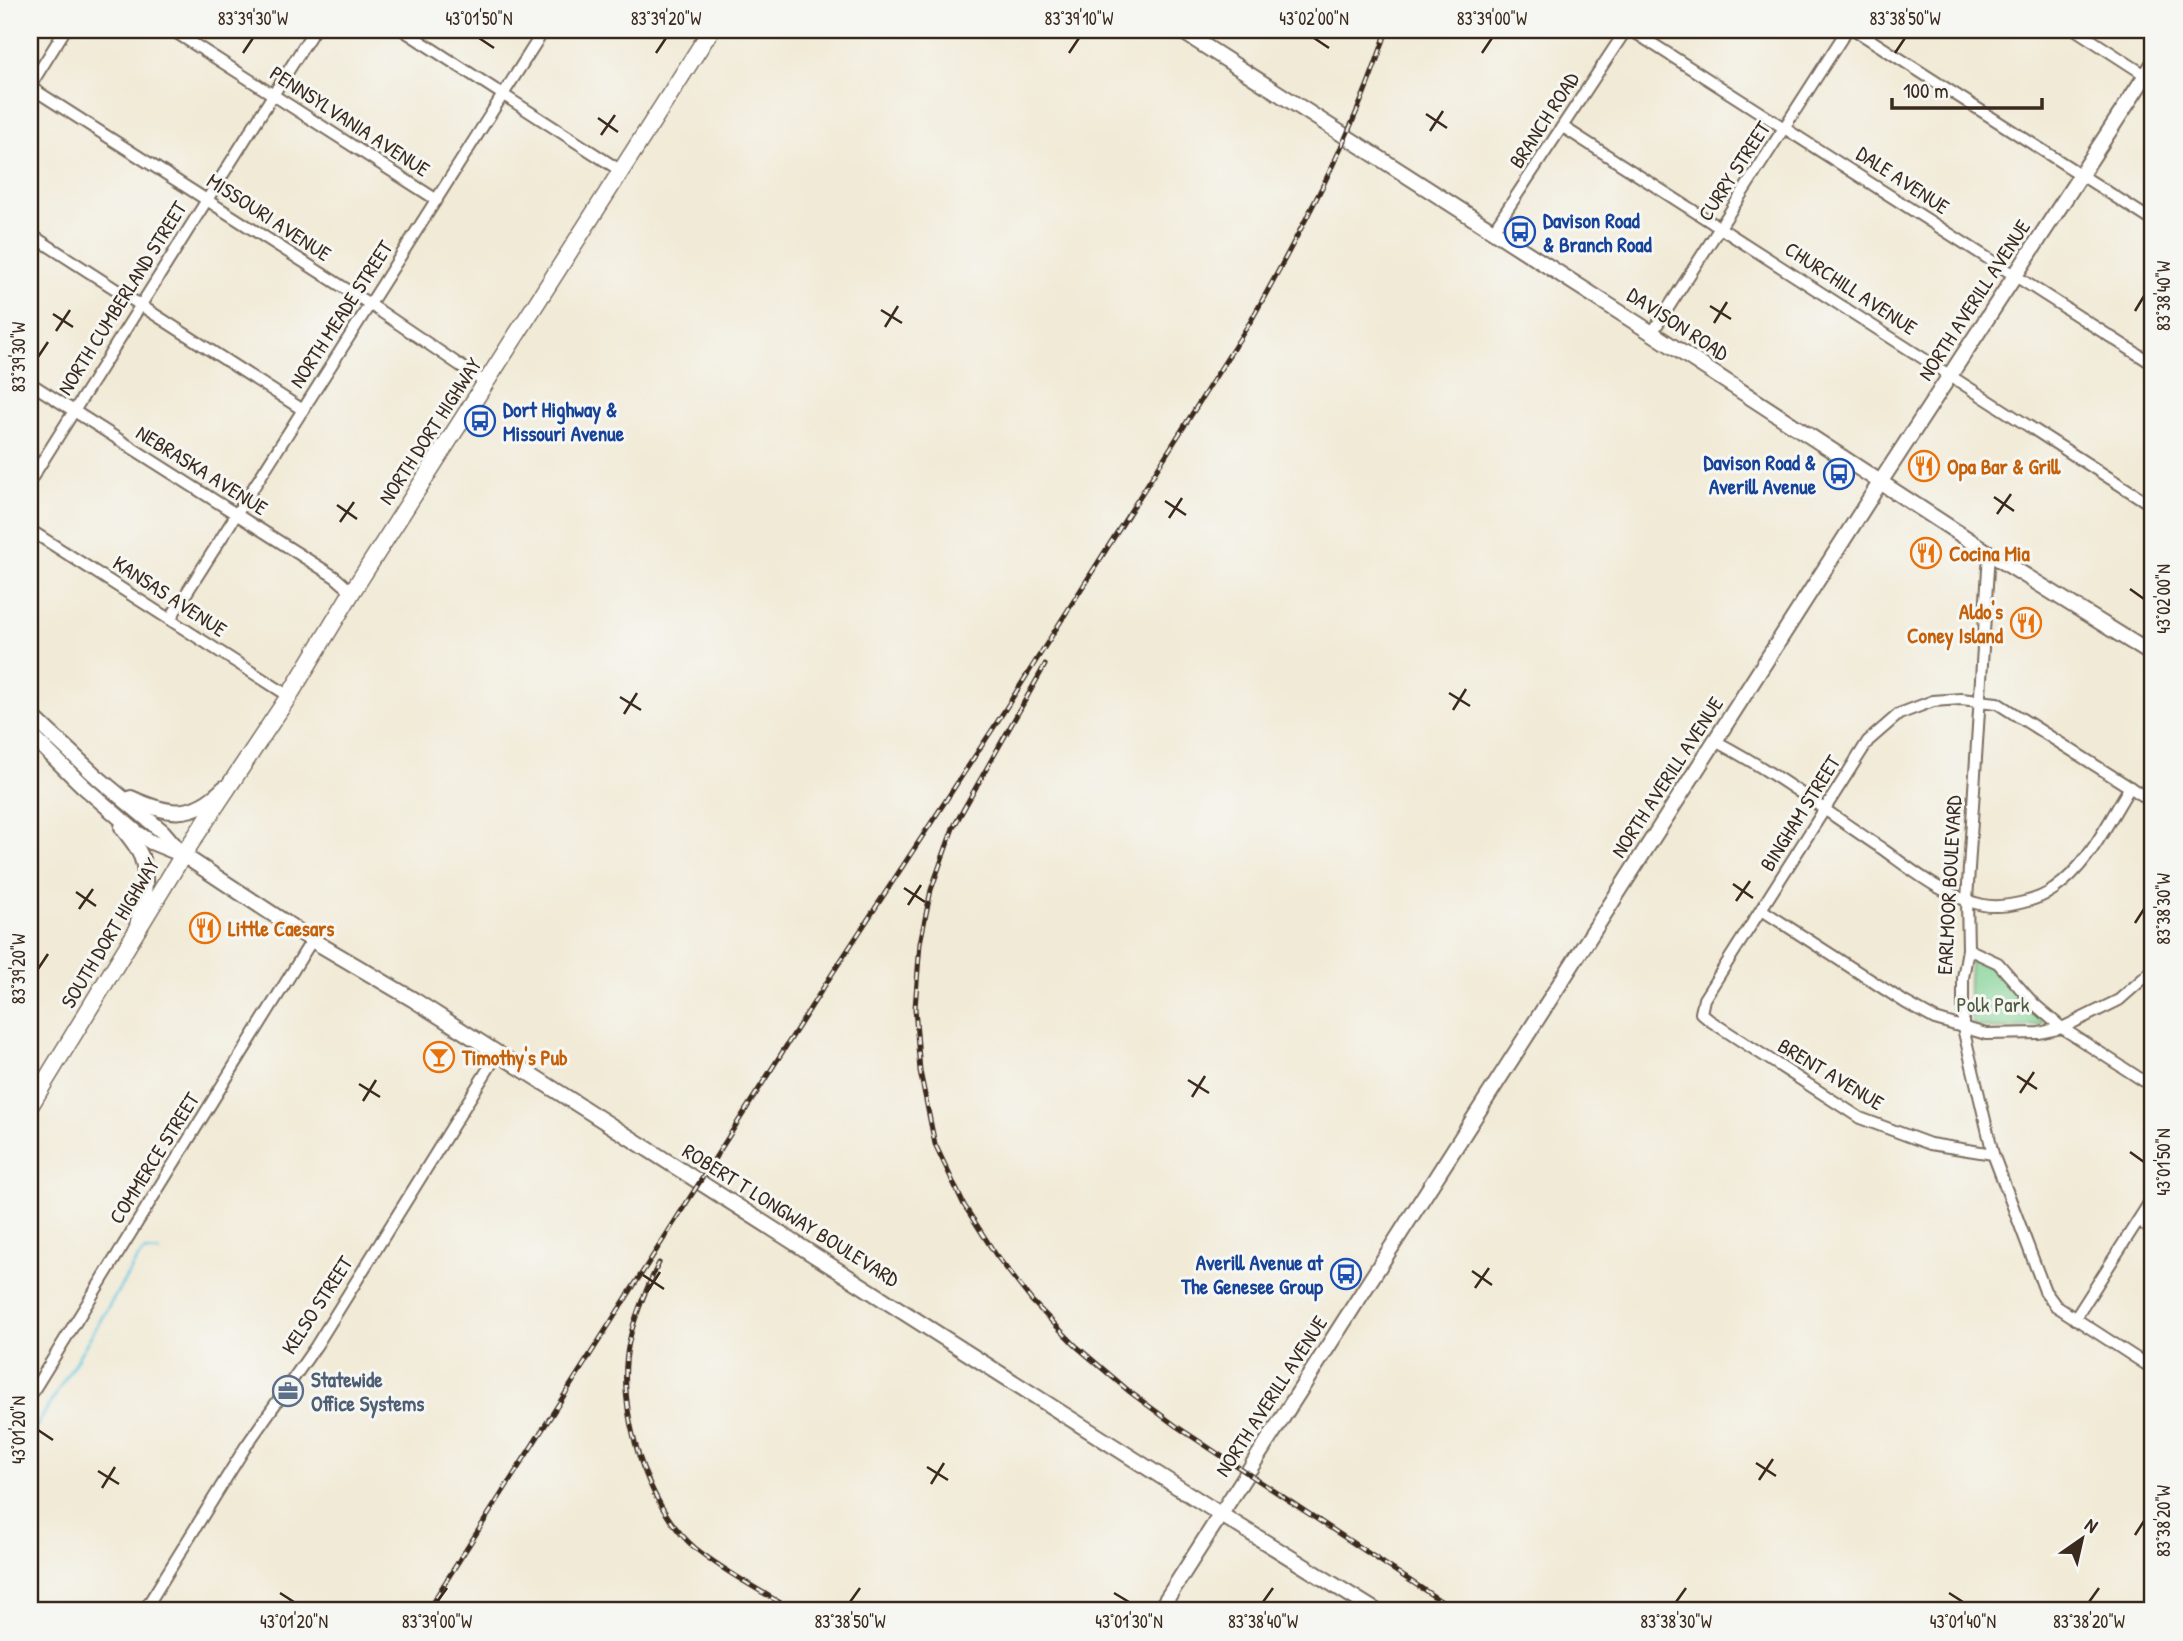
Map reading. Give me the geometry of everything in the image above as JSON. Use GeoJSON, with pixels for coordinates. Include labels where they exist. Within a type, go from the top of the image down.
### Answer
{"type":"FeatureCollection","features":[{"type":"Feature","properties":{"kind":"main road","name":"NORTH DORT HIGHWAY"},"geometry":{"type":"LineString","coordinates":[[183,855],[289,696],[352,592],[711,30]]}},
{"type":"Feature","properties":{"kind":"main road","name":"SOUTH DORT HIGHWAY"},"geometry":{"type":"LineString","coordinates":[[30,1106],[183,855]]}},
{"type":"Feature","properties":{"kind":"street"},"geometry":{"type":"LineString","coordinates":[[30,86],[65,30]]}},
{"type":"Feature","properties":{"kind":"street","name":"PENNSYLVANIA AVENUE"},"geometry":{"type":"LineString","coordinates":[[172,30],[437,200]]}},
{"type":"Feature","properties":{"kind":"street","name":"NORTH CUMBERLAND STREET"},"geometry":{"type":"LineString","coordinates":[[30,481],[313,30]]}},
{"type":"Feature","properties":{"kind":"street"},"geometry":{"type":"LineString","coordinates":[[403,30],[621,172]]}},
{"type":"Feature","properties":{"kind":"street","name":"NORTH MEADE STREET"},"geometry":{"type":"LineString","coordinates":[[170,619],[544,30]]}},
{"type":"Feature","properties":{"kind":"street","name":"DAVISON ROAD"},"geometry":{"type":"LineString","coordinates":[[1180,30],[1652,332],[1989,553],[2148,651]]}},
{"type":"Feature","properties":{"kind":"street","name":"BRANCH ROAD"},"geometry":{"type":"LineString","coordinates":[[1493,231],[1626,30]]}},
{"type":"Feature","properties":{"kind":"street","name":"DALE AVENUE"},"geometry":{"type":"LineString","coordinates":[[1632,30],[2153,364]]}},
{"type":"Feature","properties":{"kind":"street","name":"CURRY STREET"},"geometry":{"type":"LineString","coordinates":[[1652,332],[1847,30]]}},
{"type":"Feature","properties":{"kind":"street"},"geometry":{"type":"LineString","coordinates":[[1855,30],[2153,221]]}},
{"type":"Feature","properties":{"kind":"street"},"geometry":{"type":"LineString","coordinates":[[2076,30],[2151,73]]}},
{"type":"Feature","properties":{"kind":"street","name":"NORTH AVERILL AVENUE"},"geometry":{"type":"LineString","coordinates":[[1159,1611],[1881,481],[2081,174],[2151,73]]}},
{"type":"Feature","properties":{"kind":"street","name":"MISSOURI AVENUE"},"geometry":{"type":"LineString","coordinates":[[30,86],[371,305],[486,383]]}},
{"type":"Feature","properties":{"kind":"street","name":"CHURCHILL AVENUE"},"geometry":{"type":"LineString","coordinates":[[1563,127],[2153,506]]}},
{"type":"Feature","properties":{"kind":"street"},"geometry":{"type":"LineString","coordinates":[[30,234],[303,410]]}},
{"type":"Feature","properties":{"kind":"street","name":"NEBRASKA AVENUE"},"geometry":{"type":"LineString","coordinates":[[30,383],[335,577],[352,592]]}},
{"type":"Feature","properties":{"kind":"street","name":"KANSAS AVENUE"},"geometry":{"type":"LineString","coordinates":[[30,530],[289,696]]}},
{"type":"Feature","properties":{"kind":"street","name":"EARLMOOR BOULEVARD"},"geometry":{"type":"LineString","coordinates":[[1989,553],[1967,900],[1968,948],[1963,978],[1964,1028],[1993,1154],[2045,1291],[2056,1306],[2153,1368]]}},
{"type":"Feature","properties":{"kind":"street"},"geometry":{"type":"LineString","coordinates":[[2148,651],[2153,632]]}},
{"type":"Feature","properties":{"kind":"street"},"geometry":{"type":"LineString","coordinates":[[1980,699],[1997,703],[2153,802]]}},
{"type":"Feature","properties":{"kind":"street","name":"BINGHAM STREET"},"geometry":{"type":"LineString","coordinates":[[1701,1013],[1704,999],[1868,741],[1899,714],[1933,701],[1980,699]]}},
{"type":"Feature","properties":{"kind":"street","name":"ROBERT T LONGWAY BOULEVARD"},"geometry":{"type":"LineString","coordinates":[[30,714],[97,777],[163,832],[183,855]]}},
{"type":"Feature","properties":{"kind":"street","name":"ROBERT T LONGWAY BOULEVARD"},"geometry":{"type":"LineString","coordinates":[[30,734],[114,814],[151,842],[183,855],[312,940],[414,1000],[1376,1611]]}},
{"type":"Feature","properties":{"kind":"street"},"geometry":{"type":"LineString","coordinates":[[1715,741],[1824,810],[1925,879],[1950,893],[1985,906],[2024,903],[2054,890],[2084,860],[2130,787]]}},
{"type":"Feature","properties":{"kind":"street"},"geometry":{"type":"LineString","coordinates":[[97,777],[127,796],[165,812],[186,811],[195,807],[216,796],[230,783]]}},
{"type":"Feature","properties":{"kind":"street"},"geometry":{"type":"LineString","coordinates":[[114,814],[139,851],[144,864],[146,877],[136,930]]}},
{"type":"Feature","properties":{"kind":"street"},"geometry":{"type":"LineString","coordinates":[[1762,910],[1906,1003],[1935,1019],[1986,1034],[2039,1033],[2062,1028],[2119,1000],[2153,970]]}},
{"type":"Feature","properties":{"kind":"street","name":"COMMERCE STREET"},"geometry":{"type":"LineString","coordinates":[[30,1396],[312,940]]}},
{"type":"Feature","properties":{"kind":"street"},"geometry":{"type":"LineString","coordinates":[[1968,948],[1998,963],[2033,1003],[2062,1028],[2153,1087]]}},
{"type":"Feature","properties":{"kind":"street","name":"BRENT AVENUE"},"geometry":{"type":"LineString","coordinates":[[1701,1013],[1860,1118],[1930,1144],[1993,1154]]}},
{"type":"Feature","properties":{"kind":"street","name":"KELSO STREET"},"geometry":{"type":"LineString","coordinates":[[144,1611],[246,1446],[316,1346],[498,1053]]}},
{"type":"Feature","properties":{"kind":"street"},"geometry":{"type":"LineString","coordinates":[[2075,1319],[2153,1197]]}},
{"type":"Feature","properties":{"kind":"street"},"geometry":{"type":"LineString","coordinates":[[2138,1221],[2153,1230]]}},
{"type":"Feature","properties":{"kind":"green space","name":"Polk Park"},"geometry":{"type":"Polygon","coordinates":[[[1975,959],[2001,975],[2040,1017],[2042,1025],[1998,1029],[1974,1026],[1970,1011],[1969,986],[1970,963],[1975,959]]]}},
{"type":"Feature","properties":{"kind":"waterway"},"geometry":{"type":"LineString","coordinates":[[30,1437],[136,1261],[144,1251],[160,1252]]}},
{"type":"Feature","properties":{"kind":"railway"},"geometry":{"type":"LineString","coordinates":[[427,1611],[832,974],[994,727],[1252,319],[1309,214],[1344,142],[1387,30]]}},
{"type":"Feature","properties":{"kind":"railway"},"geometry":{"type":"LineString","coordinates":[[1045,665],[953,828],[931,890],[920,943],[915,1008],[920,1071],[935,1144],[964,1205],[996,1255],[1032,1301],[1076,1346],[1130,1392],[1176,1426],[1456,1611]]}},
{"type":"Feature","properties":{"kind":"railway"},"geometry":{"type":"LineString","coordinates":[[659,1263],[634,1322],[626,1367],[626,1395],[631,1424],[648,1481],[677,1529],[695,1548],[794,1611]]}},
{"type":"Feature","properties":{"kind":"place","name":"Davison Road & Branch Road"},"geometry":{"type":"Point","coordinates":[1520,232]}},
{"type":"Feature","properties":{"kind":"place","name":"Dort Highway & Missouri Avenue"},"geometry":{"type":"Point","coordinates":[480,421]}},
{"type":"Feature","properties":{"kind":"place","name":"Opa Bar & Grill"},"geometry":{"type":"Point","coordinates":[1924,466]}},
{"type":"Feature","properties":{"kind":"place","name":"Davison Road & Averill Avenue"},"geometry":{"type":"Point","coordinates":[1839,474]}},
{"type":"Feature","properties":{"kind":"place","name":"Cocina Mia"},"geometry":{"type":"Point","coordinates":[1926,553]}},
{"type":"Feature","properties":{"kind":"place","name":"Aldo's Coney Island"},"geometry":{"type":"Point","coordinates":[2026,623]}},
{"type":"Feature","properties":{"kind":"place","name":"Little Caesars"},"geometry":{"type":"Point","coordinates":[205,928]}},
{"type":"Feature","properties":{"kind":"place","name":"Timothy's Pub"},"geometry":{"type":"Point","coordinates":[439,1057]}},
{"type":"Feature","properties":{"kind":"place","name":"Averill Avenue at The Genesee Group"},"geometry":{"type":"Point","coordinates":[1346,1274]}},
{"type":"Feature","properties":{"kind":"place","name":"Statewide Office Systems"},"geometry":{"type":"Point","coordinates":[288,1391]}}]}
